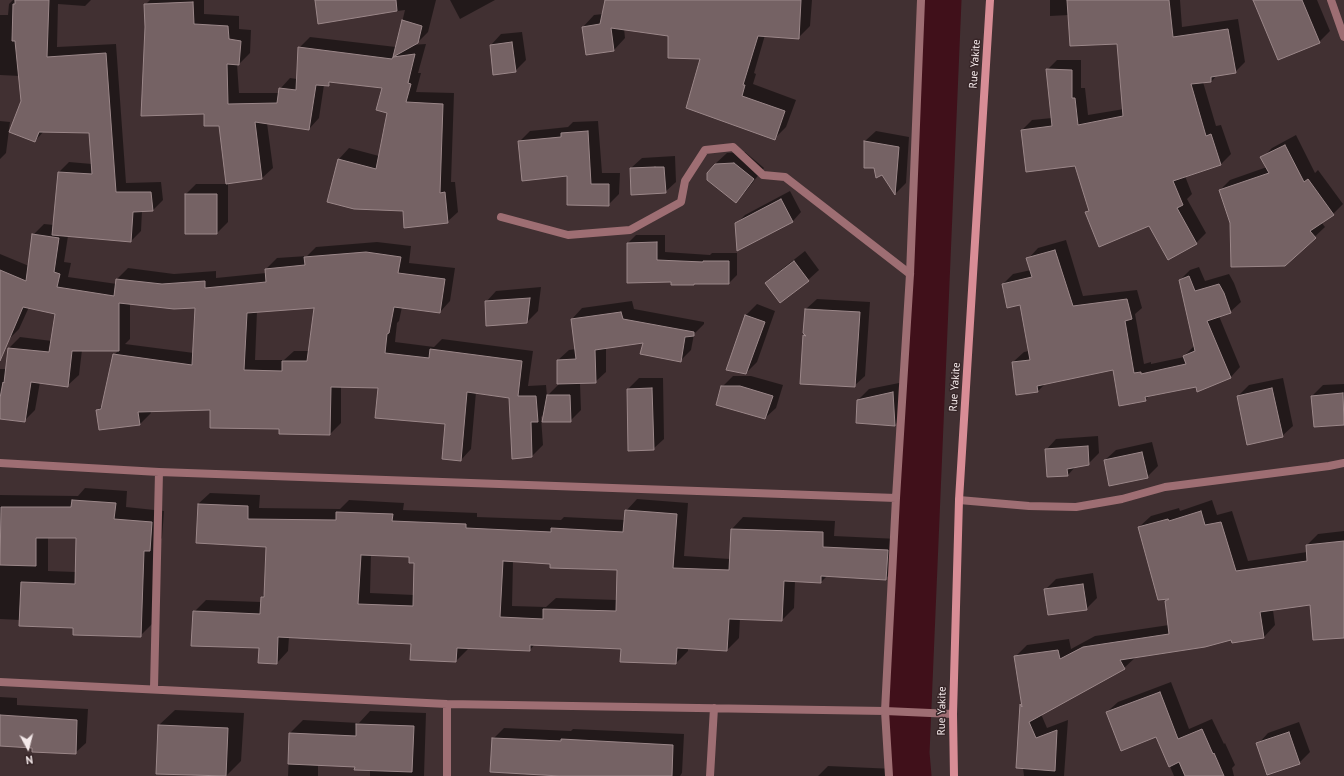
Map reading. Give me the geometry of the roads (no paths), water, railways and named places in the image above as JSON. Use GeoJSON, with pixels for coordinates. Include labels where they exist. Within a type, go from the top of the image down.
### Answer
{"type":"FeatureCollection","features":[{"type":"Feature","properties":{"kind":"main road","name":"Rue Yakite"},"geometry":{"type":"LineString","coordinates":[[954,776],[952,714],[959,500],[990,0]]}},
{"type":"Feature","properties":{"kind":"street"},"geometry":{"type":"LineString","coordinates":[[890,776],[885,711],[910,274],[921,0]]}},
{"type":"Feature","properties":{"kind":"street"},"geometry":{"type":"LineString","coordinates":[[1331,0],[1344,37]]}},
{"type":"Feature","properties":{"kind":"street"},"geometry":{"type":"LineString","coordinates":[[500,216],[568,235],[630,230],[681,202],[685,181],[705,150],[733,147],[763,175],[785,177],[910,274]]}},
{"type":"Feature","properties":{"kind":"street"},"geometry":{"type":"LineString","coordinates":[[0,463],[159,472],[896,498]]}},
{"type":"Feature","properties":{"kind":"street"},"geometry":{"type":"LineString","coordinates":[[959,500],[1028,506],[1076,508],[1122,499],[1165,487],[1344,463]]}},
{"type":"Feature","properties":{"kind":"street"},"geometry":{"type":"LineString","coordinates":[[154,688],[159,472]]}},
{"type":"Feature","properties":{"kind":"street"},"geometry":{"type":"LineString","coordinates":[[0,682],[154,688],[448,704],[885,711],[952,714]]}},
{"type":"Feature","properties":{"kind":"street"},"geometry":{"type":"LineString","coordinates":[[447,776],[448,704]]}},
{"type":"Feature","properties":{"kind":"street"},"geometry":{"type":"LineString","coordinates":[[710,776],[714,708]]}},
{"type":"Feature","properties":{"kind":"waterway"},"geometry":{"type":"LineString","coordinates":[[910,776],[908,753],[940,0]]}}]}
